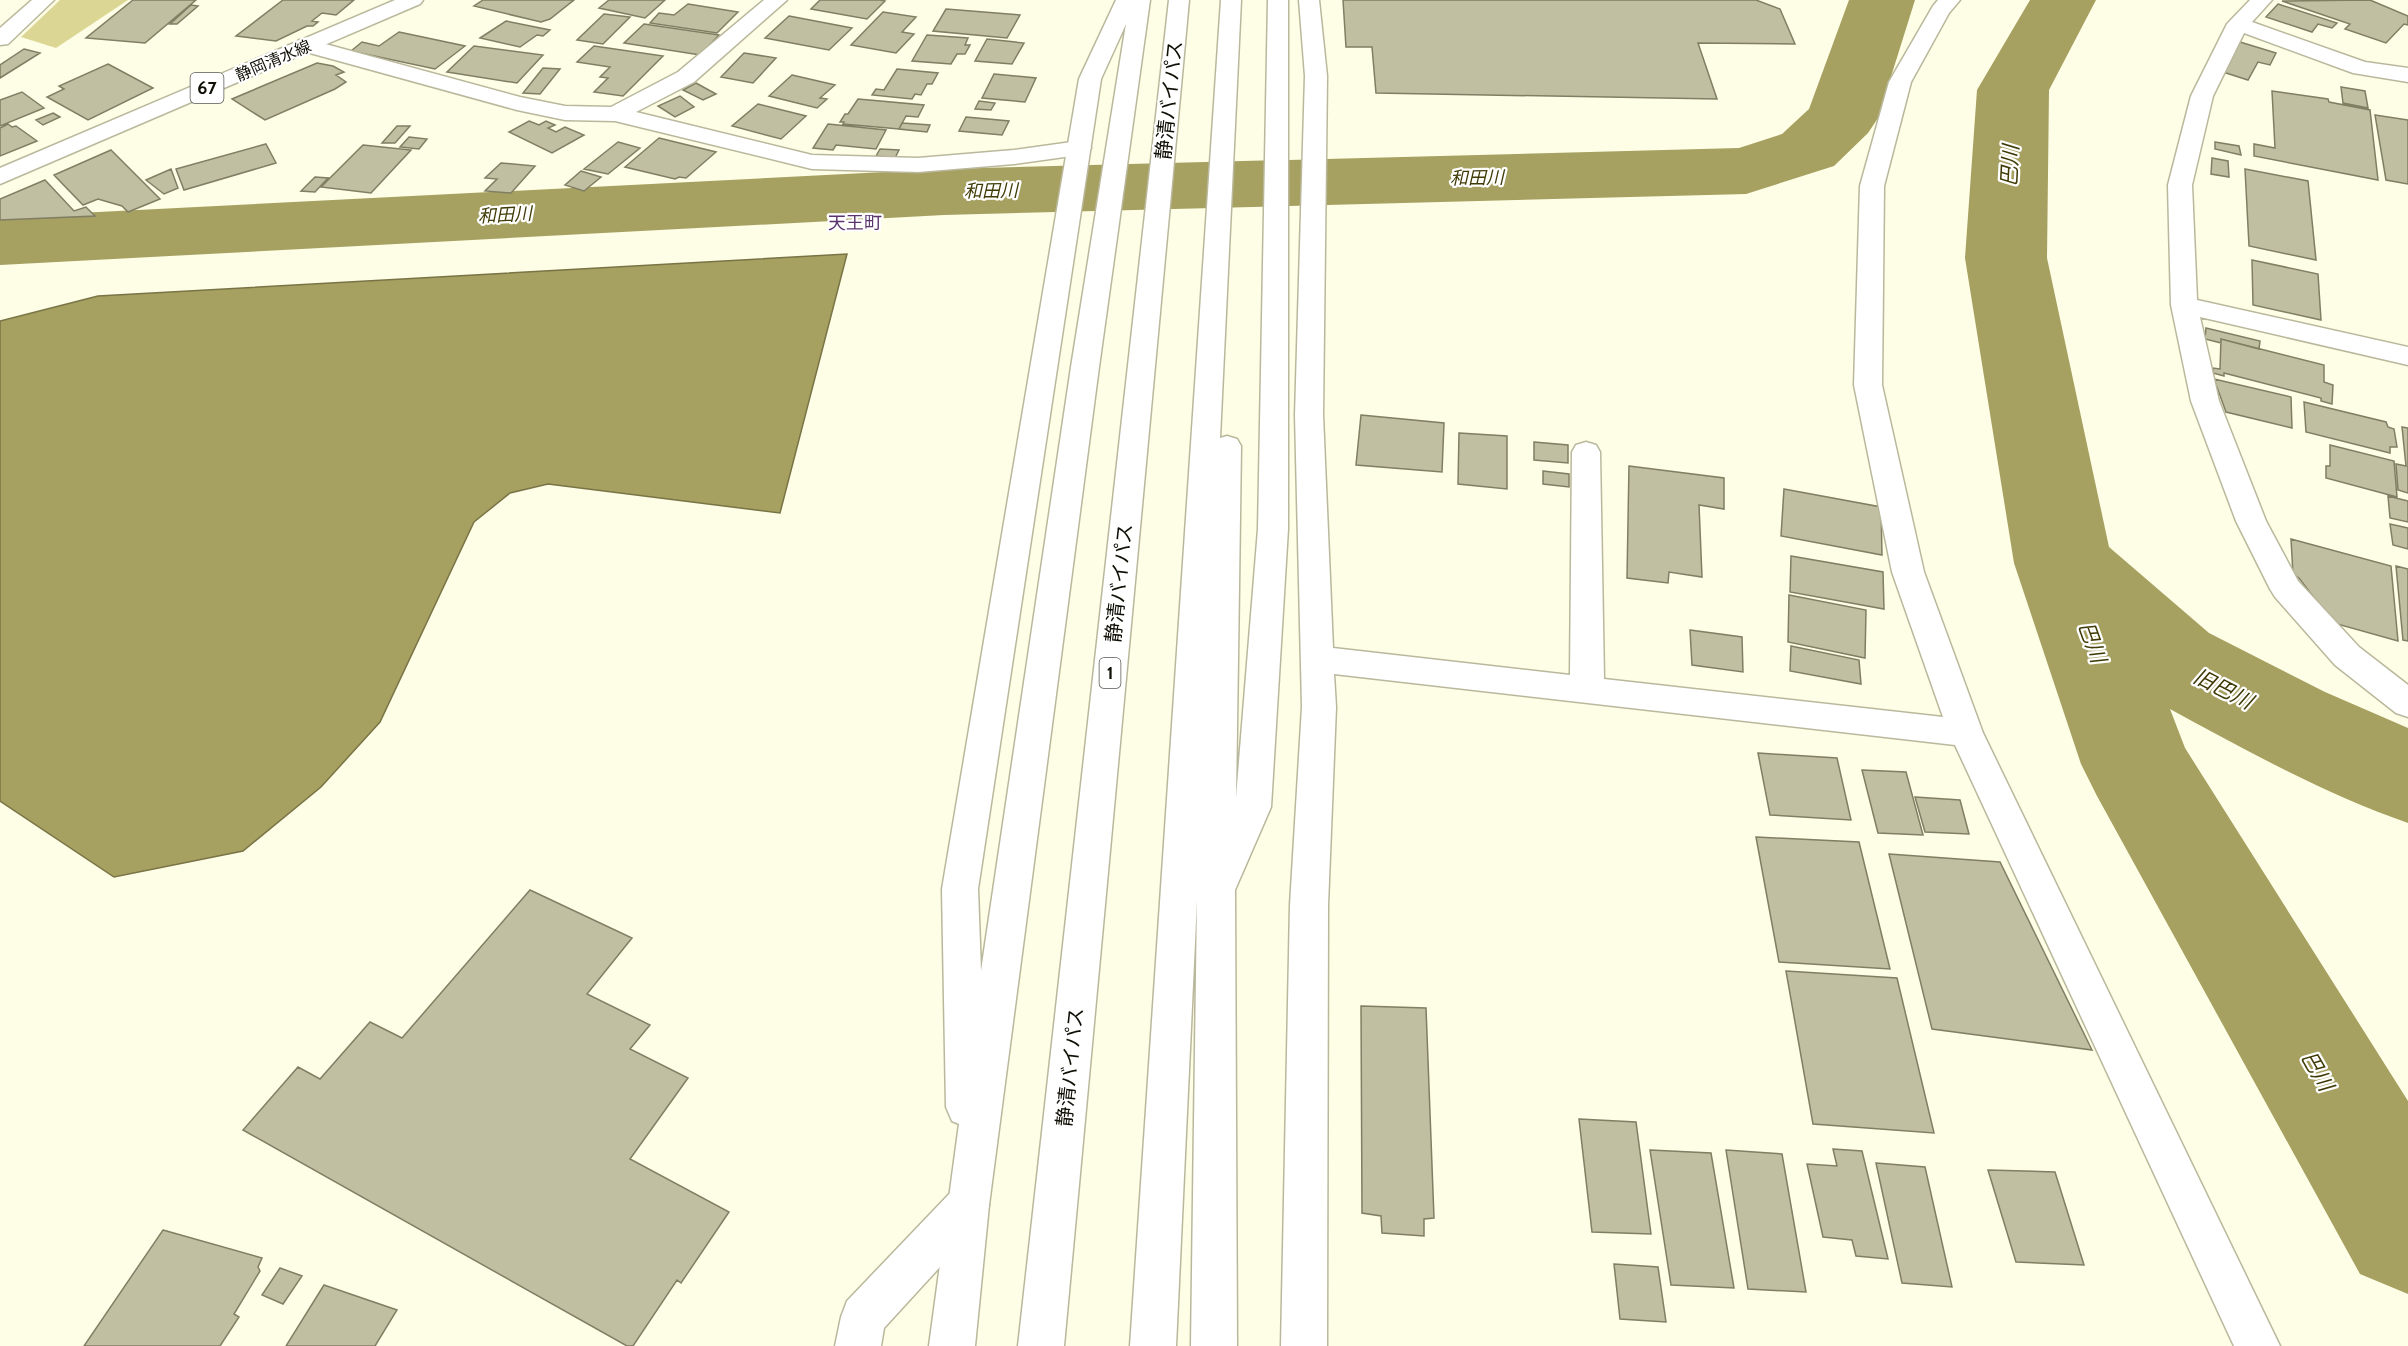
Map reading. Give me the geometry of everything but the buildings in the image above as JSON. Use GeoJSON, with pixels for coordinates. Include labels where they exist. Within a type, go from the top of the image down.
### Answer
{"type":"FeatureCollection","features":[{"type":"Feature","properties":{"kind":"main road"},"geometry":{"type":"LineString","coordinates":[[0,39],[44,0]]}},
{"type":"Feature","properties":{"kind":"main road","name":"静岡清水線"},"geometry":{"type":"LineString","coordinates":[[0,177],[413,0]]}},
{"type":"Feature","properties":{"kind":"main road"},"geometry":{"type":"LineString","coordinates":[[615,114],[686,77],[777,0]]}},
{"type":"Feature","properties":{"kind":"main road"},"geometry":{"type":"LineString","coordinates":[[858,1346],[863,1317],[968,1205],[960,889],[1090,79],[1126,0]]}},
{"type":"Feature","properties":{"kind":"main road"},"geometry":{"type":"LineString","coordinates":[[952,1346],[968,1205],[1085,367],[1140,0]]}},
{"type":"Feature","properties":{"kind":"main road","name":"静清バイパス"},"geometry":{"type":"LineString","coordinates":[[1041,1346],[1179,0]]}},
{"type":"Feature","properties":{"kind":"main road"},"geometry":{"type":"LineString","coordinates":[[1153,1346],[1231,0]]}},
{"type":"Feature","properties":{"kind":"main road"},"geometry":{"type":"LineString","coordinates":[[1214,1346],[1216,894],[1238,0]]}},
{"type":"Feature","properties":{"kind":"main road"},"geometry":{"type":"LineString","coordinates":[[1216,894],[1253,807],[1273,529],[1278,0]]}},
{"type":"Feature","properties":{"kind":"main road"},"geometry":{"type":"LineString","coordinates":[[1305,1346],[1309,905],[1319,707],[1309,414],[1316,75],[1309,0]]}},
{"type":"Feature","properties":{"kind":"main road"},"geometry":{"type":"LineString","coordinates":[[1950,0],[1940,10],[1900,82],[1872,186],[1868,385],[1908,572],[1966,733],[2257,1346]]}},
{"type":"Feature","properties":{"kind":"main road"},"geometry":{"type":"LineString","coordinates":[[2262,0],[2238,24],[2202,96],[2180,185],[2184,306],[2205,401],[2251,521],[2286,589],[2347,656],[2408,704]]}},
{"type":"Feature","properties":{"kind":"main road"},"geometry":{"type":"LineString","coordinates":[[2238,24],[2361,68],[2408,75]]}},
{"type":"Feature","properties":{"kind":"main road"},"geometry":{"type":"LineString","coordinates":[[307,45],[517,103],[565,113],[615,114],[812,162],[918,165],[1014,157],[1079,148]]}},
{"type":"Feature","properties":{"kind":"main road"},"geometry":{"type":"LineString","coordinates":[[2184,306],[2408,356]]}},
{"type":"Feature","properties":{"kind":"main road"},"geometry":{"type":"LineString","coordinates":[[1586,452],[1587,689]]}},
{"type":"Feature","properties":{"kind":"main road"},"geometry":{"type":"LineString","coordinates":[[1317,659],[1966,733]]}},
{"type":"Feature","properties":{"kind":"shaded area"},"geometry":{"type":"Polygon","coordinates":[[[60,0],[128,0],[56,48],[21,37],[60,0]]]}},
{"type":"Feature","properties":{"kind":"shaded area"},"geometry":{"type":"Polygon","coordinates":[[[847,254],[780,513],[548,484],[510,493],[474,522],[380,722],[321,787],[243,851],[114,877],[0,801],[0,321],[98,296],[847,254]]]}},
{"type":"Feature","properties":{"kind":"waterway","name":"和田川"},"geometry":{"type":"LineString","coordinates":[[0,241],[944,192],[1746,171],[1808,150],[1842,118],[1882,0]]}},
{"type":"Feature","properties":{"kind":"waterway","name":"巴川"},"geometry":{"type":"LineString","coordinates":[[2063,0],[2013,90],[2006,258],[2063,563],[2136,764],[2408,1226]]}},
{"type":"Feature","properties":{"kind":"waterway","name":"旧巴川"},"geometry":{"type":"LineString","coordinates":[[2070,569],[2172,662],[2287,722],[2408,777]]}},
{"type":"Feature","properties":{"kind":"district","name":"天王町"},"geometry":{"type":"Point","coordinates":[855,223]}}]}
